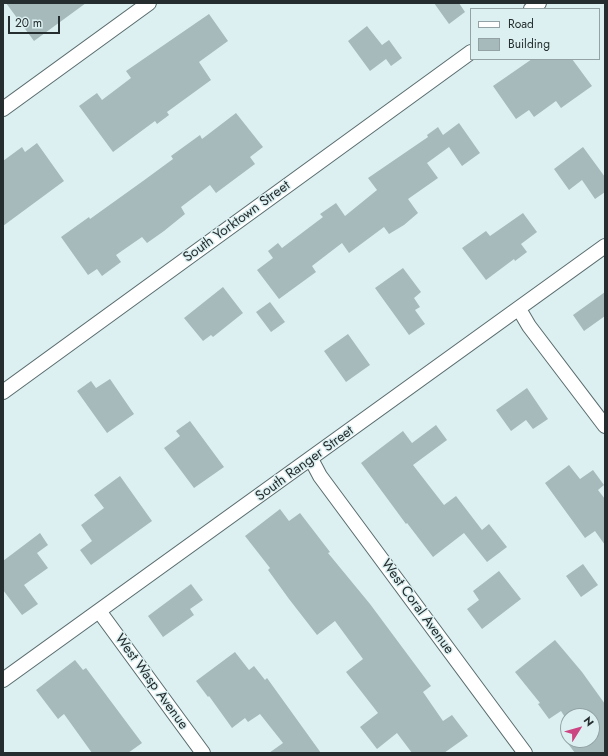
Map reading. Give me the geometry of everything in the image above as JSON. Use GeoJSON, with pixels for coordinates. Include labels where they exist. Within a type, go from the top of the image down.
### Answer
{"type":"FeatureCollection","features":[{"type":"Feature","properties":{"kind":"street"},"geometry":{"type":"LineString","coordinates":[[3,109],[149,3]]}},
{"type":"Feature","properties":{"kind":"street","name":"South Yorktown Street"},"geometry":{"type":"LineString","coordinates":[[3,392],[470,53]]}},
{"type":"Feature","properties":{"kind":"street","name":"South Ranger Street"},"geometry":{"type":"LineString","coordinates":[[3,680],[605,246]]}},
{"type":"Feature","properties":{"kind":"street"},"geometry":{"type":"LineString","coordinates":[[519,309],[529,326],[605,426]]}},
{"type":"Feature","properties":{"kind":"street","name":"West Coral Avenue"},"geometry":{"type":"LineString","coordinates":[[311,459],[320,476],[525,753]]}},
{"type":"Feature","properties":{"kind":"street","name":"West Wasp Avenue"},"geometry":{"type":"LineString","coordinates":[[99,611],[203,753]]}},
{"type":"Feature","properties":{"kind":"building"},"geometry":{"type":"Polygon","coordinates":[[[6,3],[86,3],[34,41],[6,3]]]}},
{"type":"Feature","properties":{"kind":"building"},"geometry":{"type":"Polygon","coordinates":[[[434,3],[459,3],[465,12],[449,24],[434,3]]]}},
{"type":"Feature","properties":{"kind":"building"},"geometry":{"type":"Polygon","coordinates":[[[209,14],[228,41],[199,62],[211,80],[167,112],[169,115],[157,124],[155,121],[113,152],[79,106],[97,93],[102,100],[131,78],[126,71],[209,14]]]}},
{"type":"Feature","properties":{"kind":"building"},"geometry":{"type":"Polygon","coordinates":[[[367,26],[382,45],[389,40],[402,58],[391,66],[386,59],[370,71],[348,41],[367,26]]]}},
{"type":"Feature","properties":{"kind":"building"},"geometry":{"type":"Polygon","coordinates":[[[531,60],[573,60],[592,86],[561,108],[556,101],[534,117],[529,110],[516,119],[493,86],[531,60]]]}},
{"type":"Feature","properties":{"kind":"building"},"geometry":{"type":"Polygon","coordinates":[[[236,113],[263,147],[250,157],[255,164],[216,193],[210,185],[181,207],[185,214],[164,231],[147,243],[142,237],[116,255],[121,262],[102,276],[97,269],[88,275],[61,237],[89,217],[90,219],[173,159],[171,156],[200,135],[202,139],[236,113]]]}},
{"type":"Feature","properties":{"kind":"building"},"geometry":{"type":"Polygon","coordinates":[[[459,123],[480,153],[462,166],[449,147],[427,163],[438,178],[408,199],[418,213],[404,225],[389,234],[384,227],[349,253],[342,243],[312,266],[316,272],[279,299],[257,270],[273,258],[268,251],[278,243],[282,248],[323,217],[320,214],[336,203],[345,216],[377,190],[368,178],[428,137],[427,135],[438,127],[443,135],[459,123]]]}},
{"type":"Feature","properties":{"kind":"building"},"geometry":{"type":"Polygon","coordinates":[[[37,143],[64,181],[3,226],[3,161],[22,147],[25,152],[37,143]]]}},
{"type":"Feature","properties":{"kind":"building"},"geometry":{"type":"Polygon","coordinates":[[[583,147],[605,177],[605,192],[595,199],[582,180],[569,190],[554,169],[583,147]]]}},
{"type":"Feature","properties":{"kind":"building"},"geometry":{"type":"Polygon","coordinates":[[[523,213],[537,232],[521,244],[527,252],[515,261],[514,259],[486,280],[462,248],[486,231],[490,236],[523,213]]]}},
{"type":"Feature","properties":{"kind":"building"},"geometry":{"type":"Polygon","coordinates":[[[403,268],[421,292],[414,298],[420,307],[415,310],[425,324],[409,335],[375,288],[403,268]]]}},
{"type":"Feature","properties":{"kind":"building"},"geometry":{"type":"Polygon","coordinates":[[[223,287],[243,313],[213,337],[211,335],[203,341],[184,318],[223,287]]]}},
{"type":"Feature","properties":{"kind":"building"},"geometry":{"type":"Polygon","coordinates":[[[605,292],[605,316],[584,331],[573,315],[605,292]]]}},
{"type":"Feature","properties":{"kind":"building"},"geometry":{"type":"Polygon","coordinates":[[[270,302],[285,322],[271,332],[256,312],[270,302]]]}},
{"type":"Feature","properties":{"kind":"building"},"geometry":{"type":"Polygon","coordinates":[[[348,334],[370,365],[346,382],[324,351],[348,334]]]}},
{"type":"Feature","properties":{"kind":"building"},"geometry":{"type":"Polygon","coordinates":[[[110,379],[134,414],[107,433],[77,391],[91,381],[96,388],[110,379]]]}},
{"type":"Feature","properties":{"kind":"building"},"geometry":{"type":"Polygon","coordinates":[[[527,388],[548,419],[533,429],[526,420],[511,431],[496,410],[527,388]]]}},
{"type":"Feature","properties":{"kind":"building"},"geometry":{"type":"Polygon","coordinates":[[[190,421],[224,467],[194,488],[164,448],[180,436],[176,431],[190,421]]]}},
{"type":"Feature","properties":{"kind":"building"},"geometry":{"type":"Polygon","coordinates":[[[436,425],[447,440],[413,465],[444,505],[456,496],[482,530],[489,524],[507,547],[487,562],[464,533],[433,557],[407,523],[406,524],[361,463],[403,431],[412,443],[436,425]]]}},
{"type":"Feature","properties":{"kind":"building"},"geometry":{"type":"Polygon","coordinates":[[[569,465],[580,479],[593,470],[604,485],[598,490],[605,499],[605,545],[595,531],[585,538],[545,483],[569,465]]]}},
{"type":"Feature","properties":{"kind":"building"},"geometry":{"type":"Polygon","coordinates":[[[120,476],[152,521],[91,565],[80,550],[92,541],[81,525],[104,508],[94,495],[120,476]]]}},
{"type":"Feature","properties":{"kind":"building"},"geometry":{"type":"Polygon","coordinates":[[[280,509],[289,521],[300,513],[330,552],[328,553],[370,604],[431,686],[423,692],[443,721],[452,715],[468,736],[444,753],[412,753],[397,733],[377,749],[360,727],[378,713],[346,672],[363,659],[335,621],[317,635],[289,599],[268,570],[270,568],[245,536],[280,509]]]}},
{"type":"Feature","properties":{"kind":"building"},"geometry":{"type":"Polygon","coordinates":[[[40,533],[48,545],[37,553],[48,568],[24,585],[38,604],[22,615],[3,590],[3,561],[40,533]]]}},
{"type":"Feature","properties":{"kind":"building"},"geometry":{"type":"Polygon","coordinates":[[[583,564],[598,585],[581,597],[566,576],[583,564]]]}},
{"type":"Feature","properties":{"kind":"building"},"geometry":{"type":"Polygon","coordinates":[[[499,571],[521,599],[482,629],[467,609],[479,600],[473,591],[499,571]]]}},
{"type":"Feature","properties":{"kind":"building"},"geometry":{"type":"Polygon","coordinates":[[[191,584],[203,600],[190,609],[194,615],[163,637],[148,616],[191,584]]]}},
{"type":"Feature","properties":{"kind":"building"},"geometry":{"type":"Polygon","coordinates":[[[555,640],[582,672],[605,704],[605,753],[575,753],[571,748],[600,748],[600,708],[560,708],[560,712],[549,719],[538,704],[540,703],[515,672],[555,640]]]}},
{"type":"Feature","properties":{"kind":"building"},"geometry":{"type":"Polygon","coordinates":[[[235,652],[249,670],[254,666],[265,680],[267,678],[321,753],[269,753],[283,743],[260,714],[248,722],[245,718],[232,728],[196,681],[235,652]]]}},
{"type":"Feature","properties":{"kind":"building"},"geometry":{"type":"Polygon","coordinates":[[[75,660],[83,670],[86,668],[142,743],[128,753],[92,753],[64,714],[58,719],[36,690],[75,660]]]}}]}
